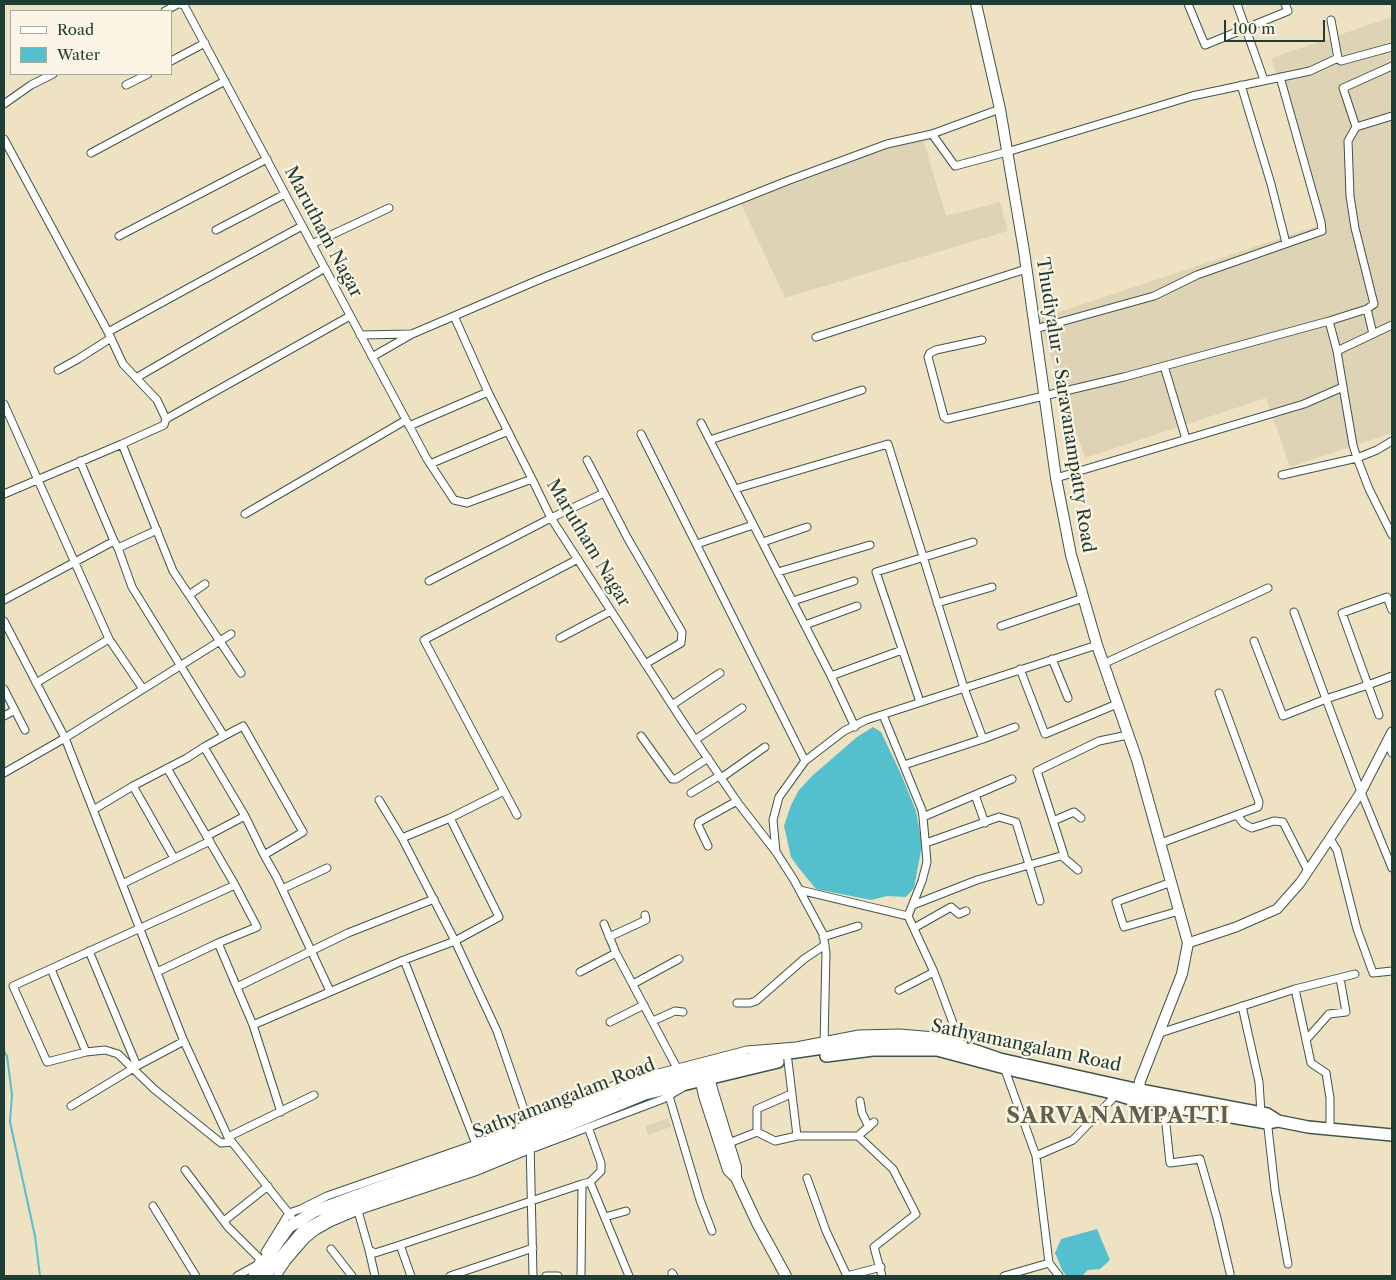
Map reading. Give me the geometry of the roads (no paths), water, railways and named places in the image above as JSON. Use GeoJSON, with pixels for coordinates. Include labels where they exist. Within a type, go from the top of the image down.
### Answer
{"type":"FeatureCollection","features":[{"type":"Feature","properties":{"kind":"highway","name":"Sathyamangalam Road"},"geometry":{"type":"LineString","coordinates":[[254,1276],[288,1227],[315,1211],[530,1136],[644,1084],[702,1075],[742,1060],[824,1044],[928,1040],[960,1042],[1000,1058],[1138,1095],[1268,1117],[1308,1127],[1392,1135]]}},
{"type":"Feature","properties":{"kind":"highway"},"geometry":{"type":"LineString","coordinates":[[702,1075],[773,1063],[873,1050],[937,1050],[1004,1068],[1117,1094],[1138,1095],[1164,1106],[1268,1117]]}},
{"type":"Feature","properties":{"kind":"highway"},"geometry":{"type":"LineString","coordinates":[[266,1276],[296,1222]]}},
{"type":"Feature","properties":{"kind":"main road","name":"Thudiyalur - Saravanampatty Road"},"geometry":{"type":"LineString","coordinates":[[976,4],[1000,109],[1026,269],[1056,478],[1071,555],[1097,645],[1118,704],[1161,843],[1188,942],[1182,974],[1140,1080],[1138,1095]]}},
{"type":"Feature","properties":{"kind":"main road"},"geometry":{"type":"LineString","coordinates":[[702,1075],[712,1089],[736,1166],[736,1178]]}},
{"type":"Feature","properties":{"kind":"main road"},"geometry":{"type":"LineString","coordinates":[[702,1075],[728,1170],[736,1178],[757,1223],[786,1276]]}},
{"type":"Feature","properties":{"kind":"street"},"geometry":{"type":"LineString","coordinates":[[167,10],[179,4]]}},
{"type":"Feature","properties":{"kind":"street","name":"Marutham Nagar"},"geometry":{"type":"LineString","coordinates":[[179,4],[184,5],[407,423],[430,464],[454,500],[467,503],[532,479],[551,518],[645,664],[720,777],[776,852]]}},
{"type":"Feature","properties":{"kind":"street"},"geometry":{"type":"LineString","coordinates":[[1188,4],[1204,45],[1288,11],[1285,4]]}},
{"type":"Feature","properties":{"kind":"street"},"geometry":{"type":"LineString","coordinates":[[1237,4],[1264,80]]}},
{"type":"Feature","properties":{"kind":"street"},"geometry":{"type":"LineString","coordinates":[[1331,20],[1338,58]]}},
{"type":"Feature","properties":{"kind":"street"},"geometry":{"type":"LineString","coordinates":[[172,60],[204,43]]}},
{"type":"Feature","properties":{"kind":"street"},"geometry":{"type":"LineString","coordinates":[[1338,58],[1342,61],[1392,47]]}},
{"type":"Feature","properties":{"kind":"street"},"geometry":{"type":"LineString","coordinates":[[932,134],[955,166],[1192,96],[1310,71],[1338,58]]}},
{"type":"Feature","properties":{"kind":"street"},"geometry":{"type":"LineString","coordinates":[[1356,127],[1343,88],[1392,66]]}},
{"type":"Feature","properties":{"kind":"street"},"geometry":{"type":"LineString","coordinates":[[4,104],[31,85],[50,75]]}},
{"type":"Feature","properties":{"kind":"street"},"geometry":{"type":"LineString","coordinates":[[126,85],[146,75]]}},
{"type":"Feature","properties":{"kind":"street"},"geometry":{"type":"LineString","coordinates":[[1035,329],[1154,296],[1197,275],[1322,231],[1280,77]]}},
{"type":"Feature","properties":{"kind":"street"},"geometry":{"type":"LineString","coordinates":[[91,152],[225,82]]}},
{"type":"Feature","properties":{"kind":"street"},"geometry":{"type":"LineString","coordinates":[[1241,86],[1271,184],[1286,243]]}},
{"type":"Feature","properties":{"kind":"street"},"geometry":{"type":"LineString","coordinates":[[372,357],[412,334],[543,278],[787,181],[887,144],[932,134],[1000,109]]}},
{"type":"Feature","properties":{"kind":"street"},"geometry":{"type":"LineString","coordinates":[[982,340],[936,350],[930,353],[928,357],[944,417],[952,419],[1124,377],[1367,309],[1374,304],[1355,228],[1350,196],[1348,141],[1356,127],[1392,116]]}},
{"type":"Feature","properties":{"kind":"street"},"geometry":{"type":"LineString","coordinates":[[4,139],[110,335],[122,364],[156,400],[166,419]]}},
{"type":"Feature","properties":{"kind":"street"},"geometry":{"type":"LineString","coordinates":[[119,236],[267,160]]}},
{"type":"Feature","properties":{"kind":"street"},"geometry":{"type":"LineString","coordinates":[[216,230],[285,194]]}},
{"type":"Feature","properties":{"kind":"street"},"geometry":{"type":"LineString","coordinates":[[312,244],[389,208]]}},
{"type":"Feature","properties":{"kind":"street"},"geometry":{"type":"LineString","coordinates":[[58,370],[78,359],[110,335],[302,226]]}},
{"type":"Feature","properties":{"kind":"street"},"geometry":{"type":"LineString","coordinates":[[136,378],[325,268]]}},
{"type":"Feature","properties":{"kind":"street"},"geometry":{"type":"LineString","coordinates":[[816,337],[1026,269]]}},
{"type":"Feature","properties":{"kind":"street"},"geometry":{"type":"LineString","coordinates":[[1367,309],[1373,334]]}},
{"type":"Feature","properties":{"kind":"street"},"geometry":{"type":"LineString","coordinates":[[4,494],[164,425],[166,419],[350,316]]}},
{"type":"Feature","properties":{"kind":"street"},"geometry":{"type":"LineString","coordinates":[[454,316],[488,392],[532,479]]}},
{"type":"Feature","properties":{"kind":"street"},"geometry":{"type":"LineString","coordinates":[[1329,321],[1337,351],[1353,445],[1369,489],[1392,535]]}},
{"type":"Feature","properties":{"kind":"street"},"geometry":{"type":"LineString","coordinates":[[1337,351],[1392,325]]}},
{"type":"Feature","properties":{"kind":"street"},"geometry":{"type":"LineString","coordinates":[[360,335],[412,334]]}},
{"type":"Feature","properties":{"kind":"street"},"geometry":{"type":"LineString","coordinates":[[1164,366],[1186,439]]}},
{"type":"Feature","properties":{"kind":"street"},"geometry":{"type":"LineString","coordinates":[[1056,478],[1304,404],[1343,387]]}},
{"type":"Feature","properties":{"kind":"street"},"geometry":{"type":"LineString","coordinates":[[710,440],[862,390]]}},
{"type":"Feature","properties":{"kind":"street"},"geometry":{"type":"LineString","coordinates":[[245,514],[407,423],[488,392]]}},
{"type":"Feature","properties":{"kind":"street"},"geometry":{"type":"LineString","coordinates":[[4,404],[109,639],[144,689]]}},
{"type":"Feature","properties":{"kind":"street"},"geometry":{"type":"LineString","coordinates":[[701,423],[855,726]]}},
{"type":"Feature","properties":{"kind":"street"},"geometry":{"type":"LineString","coordinates":[[430,464],[508,431]]}},
{"type":"Feature","properties":{"kind":"street"},"geometry":{"type":"LineString","coordinates":[[641,434],[806,761]]}},
{"type":"Feature","properties":{"kind":"street"},"geometry":{"type":"LineString","coordinates":[[1282,475],[1357,458],[1377,450],[1392,441]]}},
{"type":"Feature","properties":{"kind":"street"},"geometry":{"type":"LineString","coordinates":[[122,444],[173,571],[241,673]]}},
{"type":"Feature","properties":{"kind":"street"},"geometry":{"type":"LineString","coordinates":[[735,488],[888,444],[964,688],[983,739]]}},
{"type":"Feature","properties":{"kind":"street"},"geometry":{"type":"LineString","coordinates":[[587,460],[628,539],[682,632],[681,643],[645,664]]}},
{"type":"Feature","properties":{"kind":"street"},"geometry":{"type":"LineString","coordinates":[[80,461],[116,544],[132,587],[224,736]]}},
{"type":"Feature","properties":{"kind":"street"},"geometry":{"type":"LineString","coordinates":[[429,581],[604,493]]}},
{"type":"Feature","properties":{"kind":"street"},"geometry":{"type":"LineString","coordinates":[[697,544],[753,525]]}},
{"type":"Feature","properties":{"kind":"street"},"geometry":{"type":"LineString","coordinates":[[762,542],[807,527]]}},
{"type":"Feature","properties":{"kind":"street"},"geometry":{"type":"LineString","coordinates":[[4,600],[75,562],[116,544],[157,530]]}},
{"type":"Feature","properties":{"kind":"street"},"geometry":{"type":"LineString","coordinates":[[920,702],[876,572],[973,542]]}},
{"type":"Feature","properties":{"kind":"street"},"geometry":{"type":"LineString","coordinates":[[778,572],[870,545]]}},
{"type":"Feature","properties":{"kind":"street"},"geometry":{"type":"LineString","coordinates":[[517,815],[424,640],[578,559]]}},
{"type":"Feature","properties":{"kind":"street"},"geometry":{"type":"LineString","coordinates":[[793,601],[854,581]]}},
{"type":"Feature","properties":{"kind":"street"},"geometry":{"type":"LineString","coordinates":[[189,595],[205,584]]}},
{"type":"Feature","properties":{"kind":"street"},"geometry":{"type":"LineString","coordinates":[[937,604],[992,587]]}},
{"type":"Feature","properties":{"kind":"street"},"geometry":{"type":"LineString","coordinates":[[1103,664],[1268,588]]}},
{"type":"Feature","properties":{"kind":"street"},"geometry":{"type":"LineString","coordinates":[[1379,715],[1342,613],[1387,597],[1392,610]]}},
{"type":"Feature","properties":{"kind":"street"},"geometry":{"type":"LineString","coordinates":[[1001,626],[1083,598]]}},
{"type":"Feature","properties":{"kind":"street"},"geometry":{"type":"LineString","coordinates":[[805,625],[857,606]]}},
{"type":"Feature","properties":{"kind":"street"},"geometry":{"type":"LineString","coordinates":[[560,638],[611,611]]}},
{"type":"Feature","properties":{"kind":"street"},"geometry":{"type":"LineString","coordinates":[[1294,612],[1361,792],[1392,868]]}},
{"type":"Feature","properties":{"kind":"street"},"geometry":{"type":"LineString","coordinates":[[4,621],[65,738],[184,1041],[230,1140],[296,1222]]}},
{"type":"Feature","properties":{"kind":"street"},"geometry":{"type":"LineString","coordinates":[[4,773],[65,738],[231,634]]}},
{"type":"Feature","properties":{"kind":"street"},"geometry":{"type":"LineString","coordinates":[[36,683],[109,639]]}},
{"type":"Feature","properties":{"kind":"street"},"geometry":{"type":"LineString","coordinates":[[1254,641],[1283,716],[1392,676]]}},
{"type":"Feature","properties":{"kind":"street"},"geometry":{"type":"LineString","coordinates":[[277,1276],[299,1246],[316,1231],[358,1211],[475,1172],[582,1102],[616,1084],[746,1050],[824,1044],[825,945],[800,890],[776,852],[772,820],[779,797],[806,761],[844,731],[866,720],[1052,658],[1097,645]]}},
{"type":"Feature","properties":{"kind":"street"},"geometry":{"type":"LineString","coordinates":[[831,676],[902,650]]}},
{"type":"Feature","properties":{"kind":"street"},"geometry":{"type":"LineString","coordinates":[[1052,658],[1068,698]]}},
{"type":"Feature","properties":{"kind":"street"},"geometry":{"type":"LineString","coordinates":[[1020,669],[1045,734],[1118,704]]}},
{"type":"Feature","properties":{"kind":"street"},"geometry":{"type":"LineString","coordinates":[[672,705],[720,673]]}},
{"type":"Feature","properties":{"kind":"street"},"geometry":{"type":"LineString","coordinates":[[4,689],[25,730]]}},
{"type":"Feature","properties":{"kind":"street"},"geometry":{"type":"LineString","coordinates":[[1161,843],[1258,807],[1259,802],[1219,693]]}},
{"type":"Feature","properties":{"kind":"street"},"geometry":{"type":"LineString","coordinates":[[695,740],[742,708]]}},
{"type":"Feature","properties":{"kind":"street"},"geometry":{"type":"LineString","coordinates":[[4,716],[15,710]]}},
{"type":"Feature","properties":{"kind":"street"},"geometry":{"type":"LineString","coordinates":[[883,715],[922,810],[923,817],[928,862],[908,916]]}},
{"type":"Feature","properties":{"kind":"street"},"geometry":{"type":"LineString","coordinates":[[93,810],[243,726],[303,832],[264,856]]}},
{"type":"Feature","properties":{"kind":"street"},"geometry":{"type":"LineString","coordinates":[[904,766],[1015,727]]}},
{"type":"Feature","properties":{"kind":"street"},"geometry":{"type":"LineString","coordinates":[[1188,942],[1236,927],[1277,909],[1308,872],[1361,792],[1392,732]]}},
{"type":"Feature","properties":{"kind":"street"},"geometry":{"type":"LineString","coordinates":[[1062,856],[1064,855],[1036,771],[1099,741],[1128,735]]}},
{"type":"Feature","properties":{"kind":"street"},"geometry":{"type":"LineString","coordinates":[[641,736],[672,779],[676,779],[708,758]]}},
{"type":"Feature","properties":{"kind":"street"},"geometry":{"type":"LineString","coordinates":[[1387,742],[1392,753]]}},
{"type":"Feature","properties":{"kind":"street"},"geometry":{"type":"LineString","coordinates":[[204,747],[245,816],[330,991]]}},
{"type":"Feature","properties":{"kind":"street"},"geometry":{"type":"LineString","coordinates":[[691,794],[765,747]]}},
{"type":"Feature","properties":{"kind":"street"},"geometry":{"type":"LineString","coordinates":[[157,972],[257,927],[209,839],[167,768]]}},
{"type":"Feature","properties":{"kind":"street"},"geometry":{"type":"LineString","coordinates":[[923,817],[1012,779]]}},
{"type":"Feature","properties":{"kind":"street"},"geometry":{"type":"LineString","coordinates":[[133,786],[174,858]]}},
{"type":"Feature","properties":{"kind":"street"},"geometry":{"type":"LineString","coordinates":[[402,838],[450,818],[504,791]]}},
{"type":"Feature","properties":{"kind":"street"},"geometry":{"type":"LineString","coordinates":[[975,795],[985,823]]}},
{"type":"Feature","properties":{"kind":"street"},"geometry":{"type":"LineString","coordinates":[[379,800],[402,838],[434,899],[497,1031],[530,1136],[533,1276]]}},
{"type":"Feature","properties":{"kind":"street"},"geometry":{"type":"LineString","coordinates":[[708,846],[698,825],[699,822],[737,801]]}},
{"type":"Feature","properties":{"kind":"street"},"geometry":{"type":"LineString","coordinates":[[1053,821],[1074,812],[1080,818]]}},
{"type":"Feature","properties":{"kind":"street"},"geometry":{"type":"LineString","coordinates":[[1237,815],[1244,824],[1252,828],[1274,821],[1283,822],[1308,872]]}},
{"type":"Feature","properties":{"kind":"street"},"geometry":{"type":"LineString","coordinates":[[122,884],[209,839],[245,816]]}},
{"type":"Feature","properties":{"kind":"street"},"geometry":{"type":"LineString","coordinates":[[926,843],[999,817],[1016,822],[1040,901]]}},
{"type":"Feature","properties":{"kind":"street"},"geometry":{"type":"LineString","coordinates":[[253,1026],[330,991],[455,941],[499,917],[450,818]]}},
{"type":"Feature","properties":{"kind":"street"},"geometry":{"type":"LineString","coordinates":[[1330,839],[1337,850],[1357,929],[1373,973],[1392,971]]}},
{"type":"Feature","properties":{"kind":"street"},"geometry":{"type":"LineString","coordinates":[[914,904],[977,880],[1062,856]]}},
{"type":"Feature","properties":{"kind":"street"},"geometry":{"type":"LineString","coordinates":[[1062,856],[1078,870]]}},
{"type":"Feature","properties":{"kind":"street"},"geometry":{"type":"LineString","coordinates":[[282,889],[327,868]]}},
{"type":"Feature","properties":{"kind":"street"},"geometry":{"type":"LineString","coordinates":[[1172,882],[1116,902],[1124,927],[1180,911]]}},
{"type":"Feature","properties":{"kind":"street"},"geometry":{"type":"LineString","coordinates":[[235,885],[13,986],[47,1062],[86,1052],[105,1050],[113,1052],[125,1058],[136,1067],[154,1089],[221,1143],[314,1095]]}},
{"type":"Feature","properties":{"kind":"street"},"geometry":{"type":"LineString","coordinates":[[800,890],[908,916],[934,972],[960,1042]]}},
{"type":"Feature","properties":{"kind":"street"},"geometry":{"type":"LineString","coordinates":[[237,987],[348,933],[434,899]]}},
{"type":"Feature","properties":{"kind":"street"},"geometry":{"type":"LineString","coordinates":[[914,928],[951,907],[959,914],[966,911]]}},
{"type":"Feature","properties":{"kind":"street"},"geometry":{"type":"LineString","coordinates":[[609,937],[646,920],[645,915]]}},
{"type":"Feature","properties":{"kind":"street"},"geometry":{"type":"LineString","coordinates":[[604,924],[616,953],[677,1068]]}},
{"type":"Feature","properties":{"kind":"street"},"geometry":{"type":"LineString","coordinates":[[823,937],[858,926]]}},
{"type":"Feature","properties":{"kind":"street"},"geometry":{"type":"LineString","coordinates":[[218,943],[253,1026],[281,1112]]}},
{"type":"Feature","properties":{"kind":"street"},"geometry":{"type":"LineString","coordinates":[[737,1003],[756,1001],[804,959],[825,945]]}},
{"type":"Feature","properties":{"kind":"street"},"geometry":{"type":"LineString","coordinates":[[89,951],[136,1067]]}},
{"type":"Feature","properties":{"kind":"street"},"geometry":{"type":"LineString","coordinates":[[580,972],[616,953]]}},
{"type":"Feature","properties":{"kind":"street"},"geometry":{"type":"LineString","coordinates":[[633,984],[679,959]]}},
{"type":"Feature","properties":{"kind":"street"},"geometry":{"type":"LineString","coordinates":[[404,960],[476,1144]]}},
{"type":"Feature","properties":{"kind":"street"},"geometry":{"type":"LineString","coordinates":[[50,969],[86,1052]]}},
{"type":"Feature","properties":{"kind":"street"},"geometry":{"type":"LineString","coordinates":[[899,990],[934,972]]}},
{"type":"Feature","properties":{"kind":"street"},"geometry":{"type":"LineString","coordinates":[[1160,1033],[1295,989],[1355,974]]}},
{"type":"Feature","properties":{"kind":"street"},"geometry":{"type":"LineString","coordinates":[[1306,1040],[1329,1014],[1346,1012],[1340,978]]}},
{"type":"Feature","properties":{"kind":"street"},"geometry":{"type":"LineString","coordinates":[[1295,989],[1312,1063],[1326,1074],[1330,1098],[1330,1129]]}},
{"type":"Feature","properties":{"kind":"street"},"geometry":{"type":"LineString","coordinates":[[610,1022],[644,1005]]}},
{"type":"Feature","properties":{"kind":"street"},"geometry":{"type":"LineString","coordinates":[[1242,1006],[1268,1117],[1275,1190],[1288,1264]]}},
{"type":"Feature","properties":{"kind":"street"},"geometry":{"type":"LineString","coordinates":[[653,1021],[674,1011],[683,1012]]}},
{"type":"Feature","properties":{"kind":"street"},"geometry":{"type":"LineString","coordinates":[[71,1106],[184,1041]]}},
{"type":"Feature","properties":{"kind":"street"},"geometry":{"type":"LineString","coordinates":[[788,1061],[797,1136]]}},
{"type":"Feature","properties":{"kind":"street"},"geometry":{"type":"LineString","coordinates":[[1004,1068],[1036,1156],[1049,1263],[1060,1276]]}},
{"type":"Feature","properties":{"kind":"street"},"geometry":{"type":"LineString","coordinates":[[237,1276],[256,1265],[296,1222],[302,1209],[327,1196],[476,1144],[588,1127],[663,1099],[702,1075]]}},
{"type":"Feature","properties":{"kind":"street"},"geometry":{"type":"LineString","coordinates":[[757,1132],[757,1109],[791,1094]]}},
{"type":"Feature","properties":{"kind":"street"},"geometry":{"type":"LineString","coordinates":[[1036,1156],[1073,1140],[1117,1094]]}},
{"type":"Feature","properties":{"kind":"street"},"geometry":{"type":"LineString","coordinates":[[669,1096],[700,1200],[712,1231]]}},
{"type":"Feature","properties":{"kind":"street"},"geometry":{"type":"LineString","coordinates":[[729,1143],[757,1132],[775,1141],[797,1136],[858,1136],[871,1124],[862,1113],[860,1101]]}},
{"type":"Feature","properties":{"kind":"street"},"geometry":{"type":"LineString","coordinates":[[1164,1106],[1170,1163],[1200,1159],[1217,1218],[1230,1274]]}},
{"type":"Feature","properties":{"kind":"street"},"geometry":{"type":"LineString","coordinates":[[369,1250],[376,1253],[590,1182],[601,1171],[601,1163],[588,1127]]}},
{"type":"Feature","properties":{"kind":"street"},"geometry":{"type":"LineString","coordinates":[[858,1136],[893,1169],[916,1214],[874,1247],[882,1276]]}},
{"type":"Feature","properties":{"kind":"street"},"geometry":{"type":"LineString","coordinates":[[185,1170],[224,1221],[260,1259]]}},
{"type":"Feature","properties":{"kind":"street"},"geometry":{"type":"LineString","coordinates":[[807,1178],[826,1231],[847,1276],[881,1267]]}},
{"type":"Feature","properties":{"kind":"street"},"geometry":{"type":"LineString","coordinates":[[590,1182],[629,1276]]}},
{"type":"Feature","properties":{"kind":"street"},"geometry":{"type":"LineString","coordinates":[[580,1276],[582,1184]]}},
{"type":"Feature","properties":{"kind":"street"},"geometry":{"type":"LineString","coordinates":[[224,1221],[268,1186]]}},
{"type":"Feature","properties":{"kind":"street"},"geometry":{"type":"LineString","coordinates":[[153,1206],[196,1276]]}},
{"type":"Feature","properties":{"kind":"street"},"geometry":{"type":"LineString","coordinates":[[358,1211],[375,1276]]}},
{"type":"Feature","properties":{"kind":"street"},"geometry":{"type":"LineString","coordinates":[[604,1217],[626,1211]]}},
{"type":"Feature","properties":{"kind":"street"},"geometry":{"type":"LineString","coordinates":[[400,1244],[411,1276]]}},
{"type":"Feature","properties":{"kind":"street"},"geometry":{"type":"LineString","coordinates":[[450,1276],[533,1248]]}},
{"type":"Feature","properties":{"kind":"street"},"geometry":{"type":"LineString","coordinates":[[331,1249],[352,1276]]}},
{"type":"Feature","properties":{"kind":"street"},"geometry":{"type":"LineString","coordinates":[[1004,1276],[1049,1263]]}},
{"type":"Feature","properties":{"kind":"street"},"geometry":{"type":"LineString","coordinates":[[478,1267],[478,1276]]}},
{"type":"Feature","properties":{"kind":"street"},"geometry":{"type":"LineString","coordinates":[[546,1276],[558,1276]]}},
{"type":"Feature","properties":{"kind":"water"},"geometry":{"type":"Polygon","coordinates":[[[873,727],[881,732],[916,811],[922,845],[914,888],[906,897],[887,896],[871,900],[816,889],[791,857],[784,826],[791,805],[799,790],[812,776],[857,737],[873,727]]]}},
{"type":"Feature","properties":{"kind":"water"},"geometry":{"type":"Polygon","coordinates":[[[1097,1229],[1110,1260],[1100,1269],[1088,1270],[1082,1276],[1067,1276],[1063,1272],[1055,1253],[1061,1239],[1097,1229]]]}},
{"type":"Feature","properties":{"kind":"waterway"},"geometry":{"type":"LineString","coordinates":[[4,1051],[7,1056],[12,1095],[10,1122],[35,1236],[40,1276]]}},
{"type":"Feature","properties":{"kind":"district","name":"SARVANAMPATTI"},"geometry":{"type":"Point","coordinates":[1118,1117]}}]}
